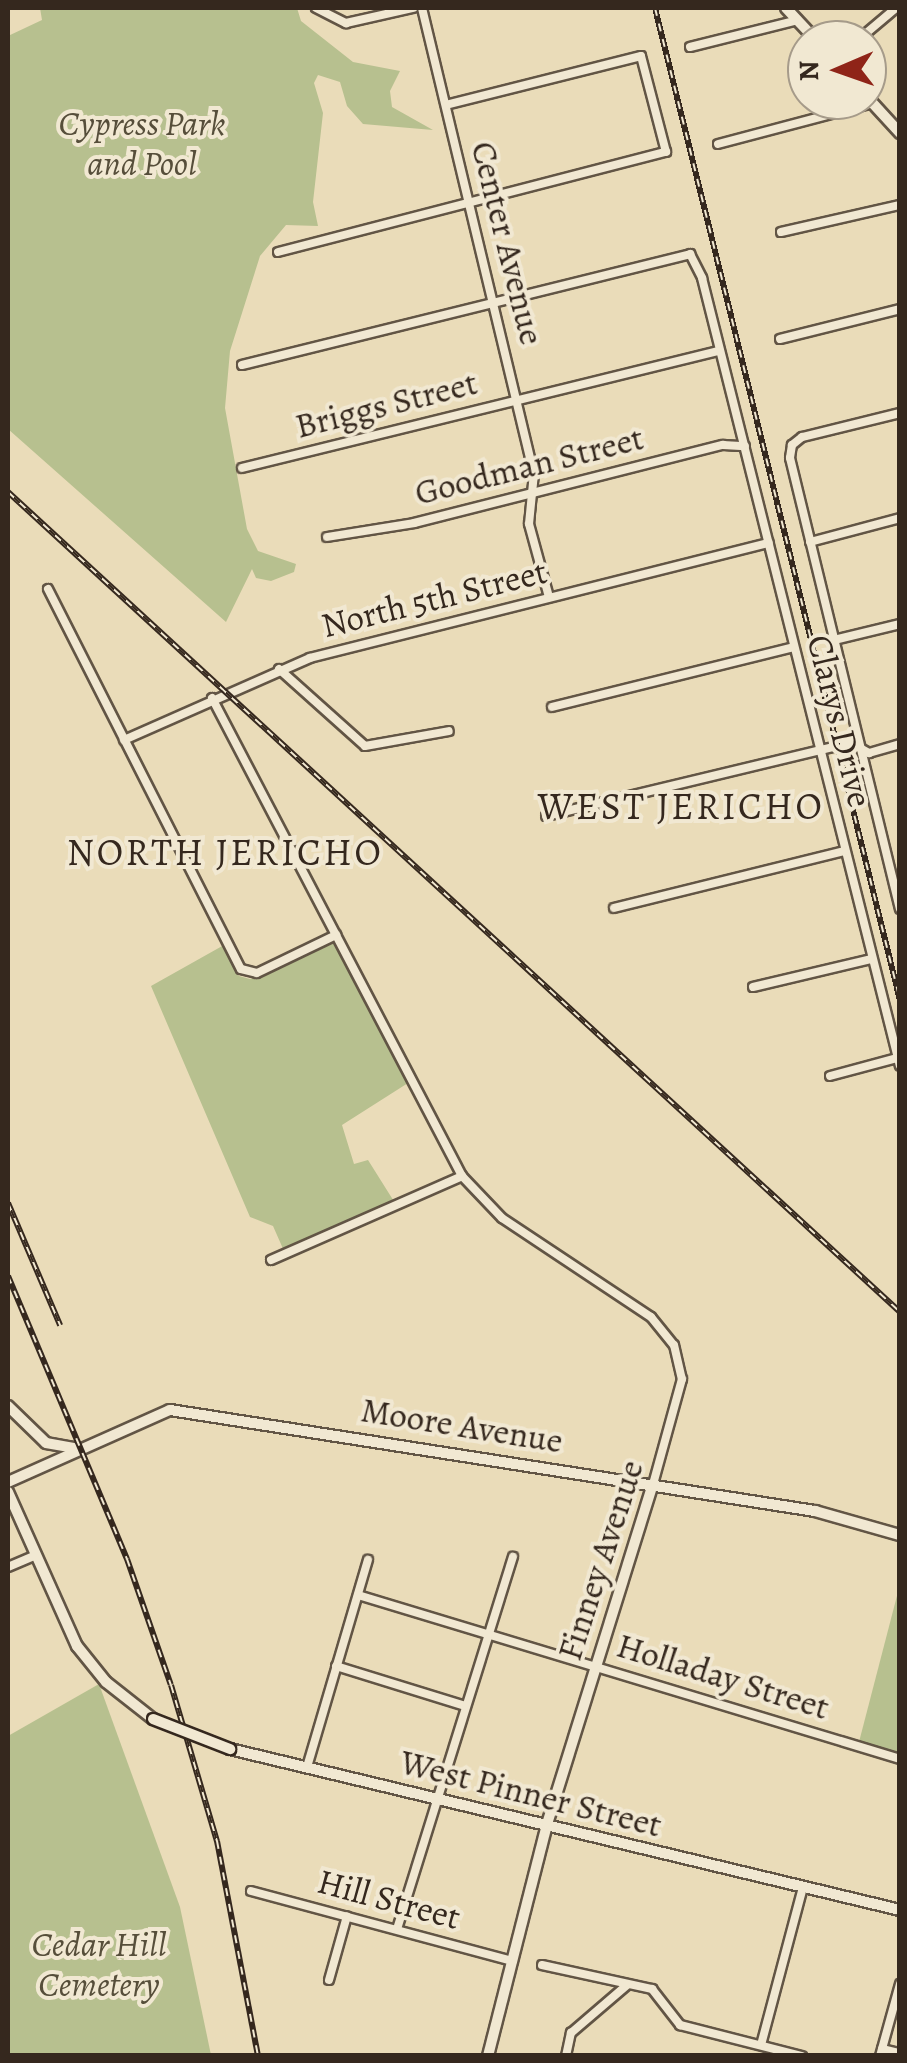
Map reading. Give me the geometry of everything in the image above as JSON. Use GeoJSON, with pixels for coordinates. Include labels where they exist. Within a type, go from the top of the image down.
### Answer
{"type":"FeatureCollection","features":[{"type":"Feature","properties":{"kind":"street"},"geometry":{"type":"LineString","coordinates":[[316,8],[346,24],[413,8]]}},
{"type":"Feature","properties":{"kind":"street","name":"Center Avenue"},"geometry":{"type":"LineString","coordinates":[[422,8],[518,400],[534,492],[528,524],[549,597]]}},
{"type":"Feature","properties":{"kind":"street"},"geometry":{"type":"LineString","coordinates":[[786,8],[798,20]]}},
{"type":"Feature","properties":{"kind":"street"},"geometry":{"type":"LineString","coordinates":[[690,47],[787,23]]}},
{"type":"Feature","properties":{"kind":"street"},"geometry":{"type":"LineString","coordinates":[[278,252],[660,158],[667,148],[642,56],[446,104]]}},
{"type":"Feature","properties":{"kind":"street"},"geometry":{"type":"LineString","coordinates":[[718,144],[801,120]]}},
{"type":"Feature","properties":{"kind":"street"},"geometry":{"type":"LineString","coordinates":[[780,232],[900,205]]}},
{"type":"Feature","properties":{"kind":"street","name":"Clarys Drive"},"geometry":{"type":"LineString","coordinates":[[496,302],[688,254],[702,278],[898,1062]]}},
{"type":"Feature","properties":{"kind":"street"},"geometry":{"type":"LineString","coordinates":[[242,365],[496,302]]}},
{"type":"Feature","properties":{"kind":"street"},"geometry":{"type":"LineString","coordinates":[[780,340],[900,309]]}},
{"type":"Feature","properties":{"kind":"street","name":"Briggs Street"},"geometry":{"type":"LineString","coordinates":[[242,468],[718,351]]}},
{"type":"Feature","properties":{"kind":"street"},"geometry":{"type":"LineString","coordinates":[[900,413],[822,432],[796,441],[790,450],[834,640],[895,873],[900,910]]}},
{"type":"Feature","properties":{"kind":"street","name":"Goodman Street"},"geometry":{"type":"LineString","coordinates":[[327,537],[534,492],[723,445],[745,446]]}},
{"type":"Feature","properties":{"kind":"street"},"geometry":{"type":"LineString","coordinates":[[810,542],[900,518]]}},
{"type":"Feature","properties":{"kind":"street","name":"North 5th Street"},"geometry":{"type":"LineString","coordinates":[[124,740],[279,668],[769,543]]}},
{"type":"Feature","properties":{"kind":"street"},"geometry":{"type":"LineString","coordinates":[[48,589],[233,956],[246,972],[258,973],[336,935]]}},
{"type":"Feature","properties":{"kind":"street"},"geometry":{"type":"LineString","coordinates":[[834,640],[900,624]]}},
{"type":"Feature","properties":{"kind":"street"},"geometry":{"type":"LineString","coordinates":[[552,706],[794,647]]}},
{"type":"Feature","properties":{"kind":"street"},"geometry":{"type":"LineString","coordinates":[[279,668],[365,746],[449,731]]}},
{"type":"Feature","properties":{"kind":"street","name":"Finney Avenue"},"geometry":{"type":"LineString","coordinates":[[212,698],[462,1176],[533,1243],[619,1294],[668,1335],[682,1379],[654,1484],[547,1824],[488,2056]]}},
{"type":"Feature","properties":{"kind":"street"},"geometry":{"type":"LineString","coordinates":[[860,744],[868,753],[900,744]]}},
{"type":"Feature","properties":{"kind":"street"},"geometry":{"type":"LineString","coordinates":[[546,816],[860,744]]}},
{"type":"Feature","properties":{"kind":"street"},"geometry":{"type":"LineString","coordinates":[[614,908],[844,851]]}},
{"type":"Feature","properties":{"kind":"street"},"geometry":{"type":"LineString","coordinates":[[753,988],[871,959]]}},
{"type":"Feature","properties":{"kind":"street"},"geometry":{"type":"LineString","coordinates":[[830,1076],[898,1062]]}},
{"type":"Feature","properties":{"kind":"street"},"geometry":{"type":"LineString","coordinates":[[271,1260],[462,1176]]}},
{"type":"Feature","properties":{"kind":"street"},"geometry":{"type":"LineString","coordinates":[[8,1406],[46,1444],[80,1448]]}},
{"type":"Feature","properties":{"kind":"street","name":"Moore Avenue"},"geometry":{"type":"LineString","coordinates":[[8,1482],[170,1410],[654,1484],[864,1520],[900,1534]]}},
{"type":"Feature","properties":{"kind":"street","name":"West Pinner Street"},"geometry":{"type":"LineString","coordinates":[[8,1492],[71,1635],[106,1682],[152,1719],[230,1749],[900,1910]]}},
{"type":"Feature","properties":{"kind":"street"},"geometry":{"type":"LineString","coordinates":[[8,1568],[36,1556]]}},
{"type":"Feature","properties":{"kind":"street"},"geometry":{"type":"LineString","coordinates":[[397,1929],[513,1557]]}},
{"type":"Feature","properties":{"kind":"street"},"geometry":{"type":"LineString","coordinates":[[307,1767],[368,1560]]}},
{"type":"Feature","properties":{"kind":"street","name":"Holladay Street"},"geometry":{"type":"LineString","coordinates":[[358,1595],[900,1759]]}},
{"type":"Feature","properties":{"kind":"street"},"geometry":{"type":"LineString","coordinates":[[336,1666],[465,1706]]}},
{"type":"Feature","properties":{"kind":"street"},"geometry":{"type":"LineString","coordinates":[[761,2045],[803,1887]]}},
{"type":"Feature","properties":{"kind":"street","name":"Hill Street"},"geometry":{"type":"LineString","coordinates":[[252,1891],[512,1961]]}},
{"type":"Feature","properties":{"kind":"street"},"geometry":{"type":"LineString","coordinates":[[329,1980],[346,1916]]}},
{"type":"Feature","properties":{"kind":"street"},"geometry":{"type":"LineString","coordinates":[[542,1965],[608,1975],[627,1986],[663,1996],[680,2024],[802,2056]]}},
{"type":"Feature","properties":{"kind":"street"},"geometry":{"type":"LineString","coordinates":[[900,1984],[881,2052],[900,2053]]}},
{"type":"Feature","properties":{"kind":"street"},"geometry":{"type":"LineString","coordinates":[[566,2056],[571,2033],[627,1986]]}},
{"type":"Feature","properties":{"kind":"green space","name":"Cypress Park and Pool"},"geometry":{"type":"Polygon","coordinates":[[[40,8],[297,8],[301,21],[353,62],[400,71],[390,91],[392,107],[433,130],[363,124],[347,106],[340,82],[318,75],[314,83],[323,113],[313,202],[318,226],[286,225],[260,256],[230,351],[225,408],[247,529],[258,551],[296,564],[294,572],[271,581],[256,578],[252,569],[226,622],[8,429],[8,36],[42,20],[40,8]]]}},
{"type":"Feature","properties":{"kind":"green space"},"geometry":{"type":"Polygon","coordinates":[[[337,942],[408,1083],[342,1125],[354,1164],[368,1160],[395,1203],[284,1251],[273,1226],[250,1217],[151,986],[224,945],[239,976],[250,979],[337,942]]]}},
{"type":"Feature","properties":{"kind":"green space"},"geometry":{"type":"Polygon","coordinates":[[[899,1588],[899,1754],[859,1742],[899,1588]]]}},
{"type":"Feature","properties":{"kind":"green space","name":"Cedar Hill Cemetery"},"geometry":{"type":"Polygon","coordinates":[[[99,1684],[180,1907],[211,2055],[8,2055],[8,1736],[99,1684]]]}},
{"type":"Feature","properties":{"kind":"railway"},"geometry":{"type":"LineString","coordinates":[[655,8],[900,1000]]}},
{"type":"Feature","properties":{"kind":"railway"},"geometry":{"type":"LineString","coordinates":[[8,492],[900,1312]]}},
{"type":"Feature","properties":{"kind":"railway"},"geometry":{"type":"LineString","coordinates":[[8,1203],[60,1325]]}},
{"type":"Feature","properties":{"kind":"railway"},"geometry":{"type":"LineString","coordinates":[[8,1276],[127,1559],[171,1685],[217,1841],[258,2056]]}},
{"type":"Feature","properties":{"kind":"district","name":"WEST JERICHO"},"geometry":{"type":"Point","coordinates":[681,807]}},
{"type":"Feature","properties":{"kind":"district","name":"NORTH JERICHO"},"geometry":{"type":"Point","coordinates":[225,853]}}]}
